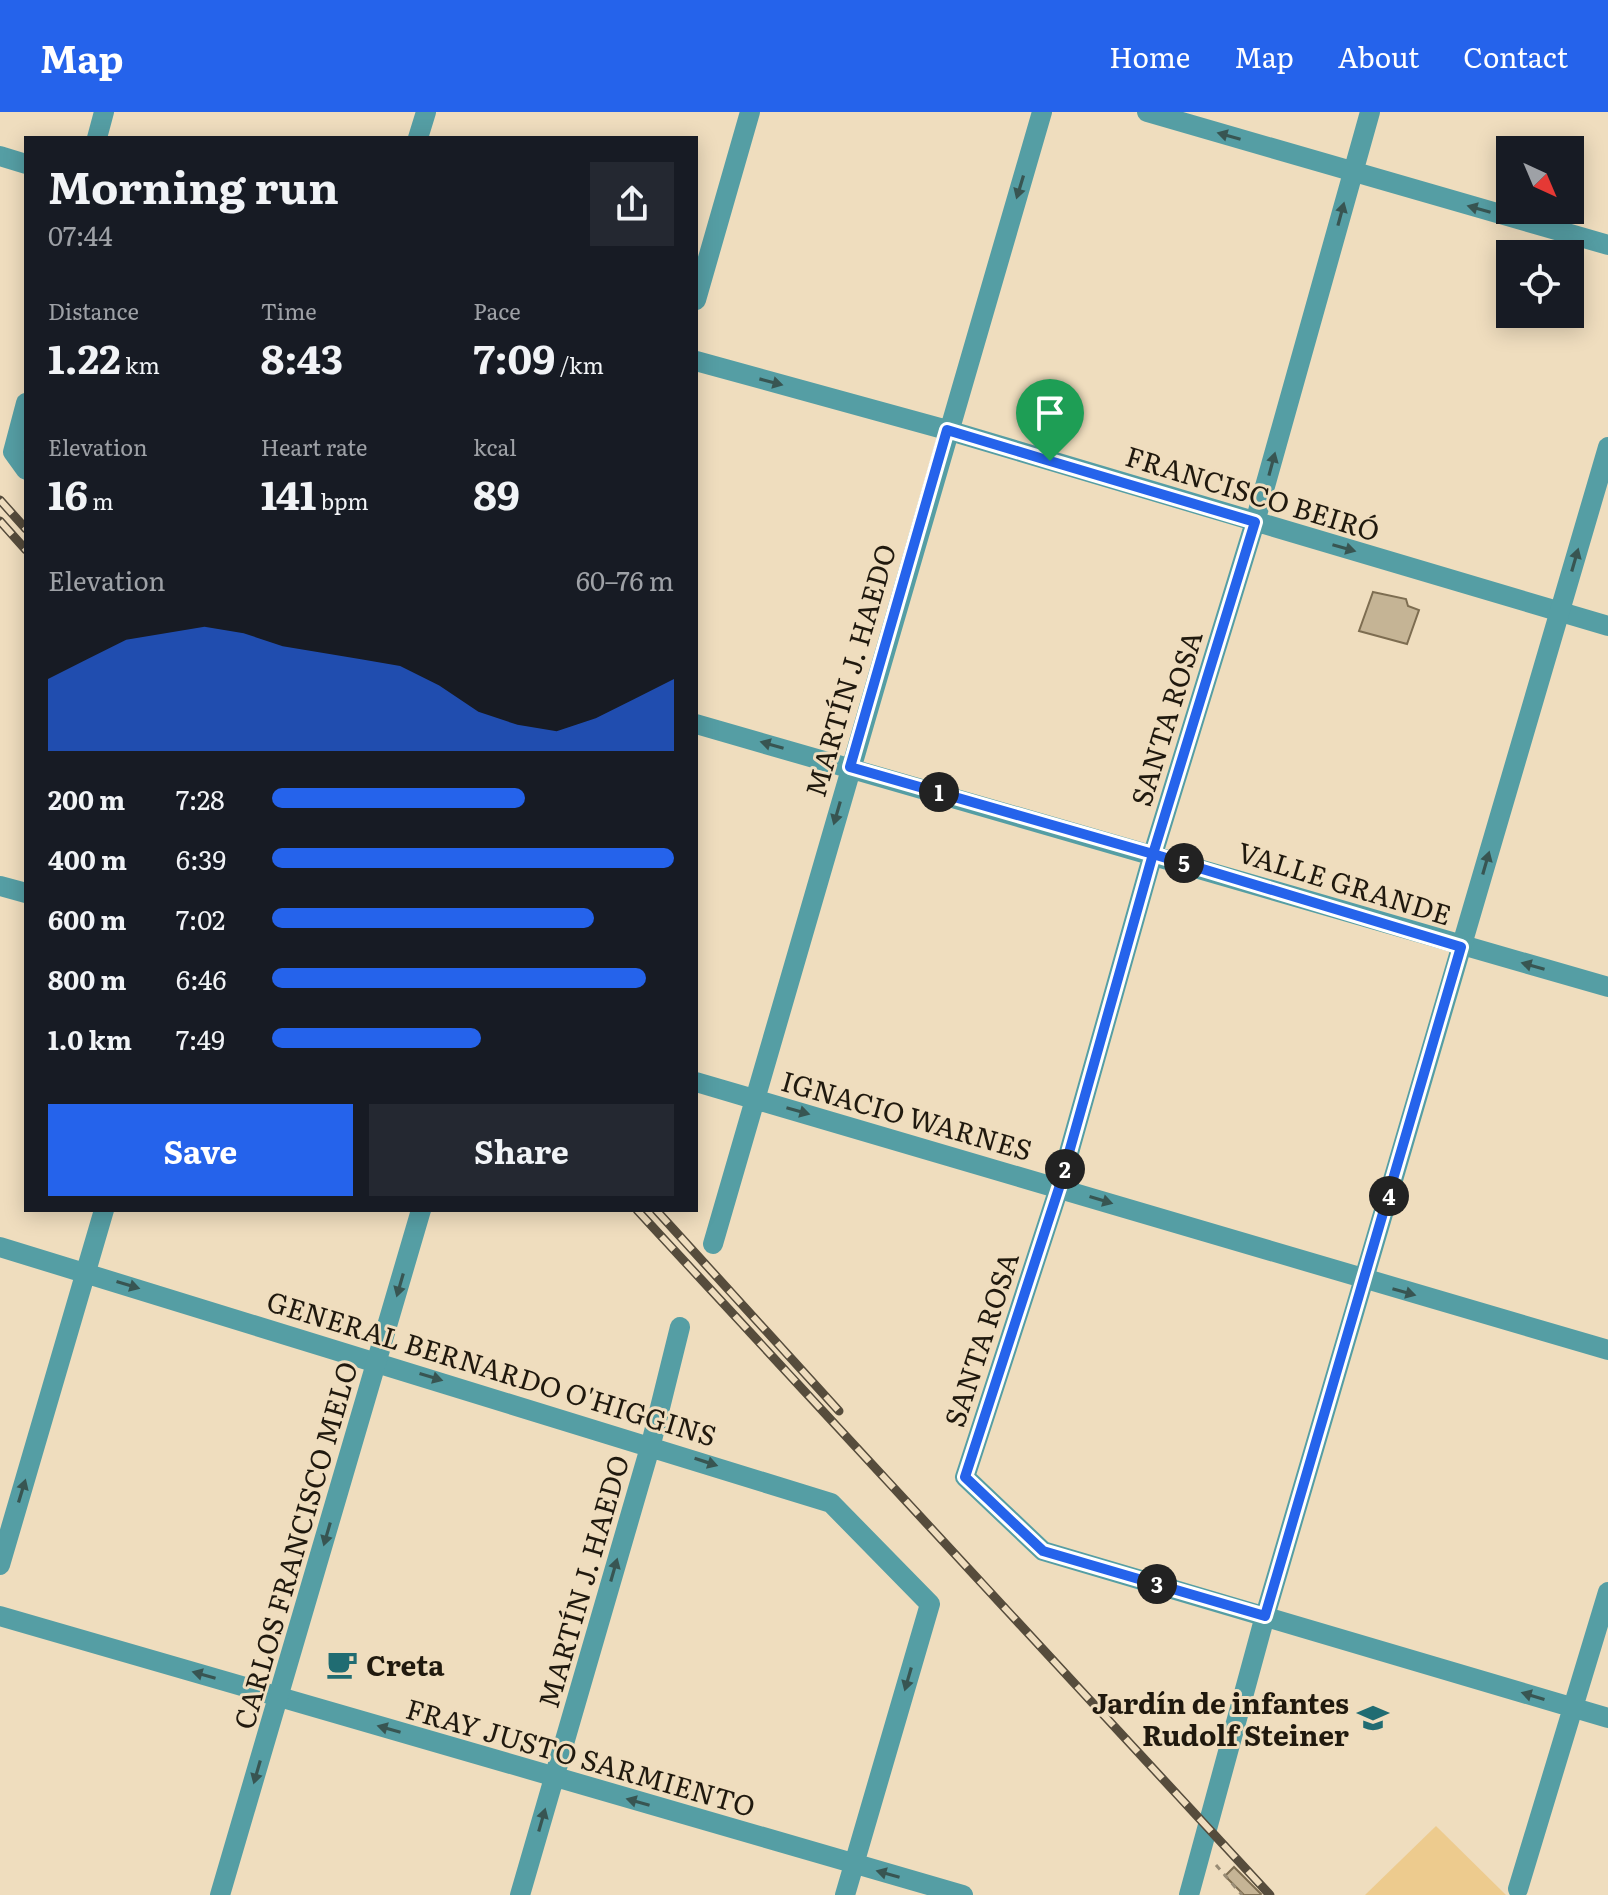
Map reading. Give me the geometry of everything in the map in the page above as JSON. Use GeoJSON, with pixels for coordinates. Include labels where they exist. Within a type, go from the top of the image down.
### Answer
{"type":"FeatureCollection","features":[{"type":"Feature","properties":{"kind":"street"},"geometry":{"type":"LineString","coordinates":[[98,136],[104,112]]}},
{"type":"Feature","properties":{"kind":"street"},"geometry":{"type":"LineString","coordinates":[[419,136],[426,112]]}},
{"type":"Feature","properties":{"kind":"street"},"geometry":{"type":"LineString","coordinates":[[698,293],[750,112]]}},
{"type":"Feature","properties":{"kind":"street","name":"MARTÍN J. HAEDO"},"geometry":{"type":"LineString","coordinates":[[713,1244],[947,430],[1042,112]]}},
{"type":"Feature","properties":{"kind":"street"},"geometry":{"type":"LineString","coordinates":[[1147,112],[1608,245]]}},
{"type":"Feature","properties":{"kind":"street","name":"SANTA ROSA"},"geometry":{"type":"LineString","coordinates":[[1265,1616],[1043,1551],[965,1477],[1059,1188],[1153,854],[1255,522],[1370,112]]}},
{"type":"Feature","properties":{"kind":"street"},"geometry":{"type":"LineString","coordinates":[[0,156],[24,163]]}},
{"type":"Feature","properties":{"kind":"street","name":"FRANCISCO BEIRÓ"},"geometry":{"type":"LineString","coordinates":[[698,362],[947,430],[1608,626]]}},
{"type":"Feature","properties":{"kind":"street"},"geometry":{"type":"LineString","coordinates":[[24,411],[13,452],[24,467]]}},
{"type":"Feature","properties":{"kind":"street"},"geometry":{"type":"LineString","coordinates":[[1189,1895],[1265,1616],[1608,447]]}},
{"type":"Feature","properties":{"kind":"street","name":"VALLE GRANDE"},"geometry":{"type":"LineString","coordinates":[[698,725],[1608,987]]}},
{"type":"Feature","properties":{"kind":"street"},"geometry":{"type":"LineString","coordinates":[[0,886],[24,892]]}},
{"type":"Feature","properties":{"kind":"street","name":"IGNACIO WARNES"},"geometry":{"type":"LineString","coordinates":[[698,1083],[1608,1350]]}},
{"type":"Feature","properties":{"kind":"street"},"geometry":{"type":"LineString","coordinates":[[0,1565],[103,1212]]}},
{"type":"Feature","properties":{"kind":"street","name":"CARLOS FRANCISCO MELO"},"geometry":{"type":"LineString","coordinates":[[220,1895],[420,1212]]}},
{"type":"Feature","properties":{"kind":"street","name":"GENERAL BERNARDO O'HIGGINS"},"geometry":{"type":"LineString","coordinates":[[0,1247],[651,1444],[831,1503],[930,1604],[854,1864]]}},
{"type":"Feature","properties":{"kind":"street","name":"MARTÍN J. HAEDO"},"geometry":{"type":"LineString","coordinates":[[520,1895],[651,1444],[680,1327]]}},
{"type":"Feature","properties":{"kind":"street"},"geometry":{"type":"LineString","coordinates":[[1518,1889],[1608,1592]]}},
{"type":"Feature","properties":{"kind":"street","name":"FRAY JUSTO SARMIENTO"},"geometry":{"type":"LineString","coordinates":[[0,1616],[963,1895]]}},
{"type":"Feature","properties":{"kind":"street"},"geometry":{"type":"LineString","coordinates":[[1265,1616],[1608,1718]]}},
{"type":"Feature","properties":{"kind":"street"},"geometry":{"type":"LineString","coordinates":[[845,1895],[854,1864]]}},
{"type":"Feature","properties":{"kind":"path"},"geometry":{"type":"LineString","coordinates":[[1202,1849],[1242,1895]]}},
{"type":"Feature","properties":{"kind":"shaded area"},"geometry":{"type":"Polygon","coordinates":[[[1436,1826],[1506,1895],[1365,1895],[1436,1826]]]}},
{"type":"Feature","properties":{"kind":"building"},"geometry":{"type":"Polygon","coordinates":[[[1373,592],[1406,599],[1408,606],[1419,610],[1407,644],[1359,631],[1373,592]]]}},
{"type":"Feature","properties":{"kind":"building"},"geometry":{"type":"Polygon","coordinates":[[[1234,1867],[1260,1895],[1244,1895],[1225,1876],[1234,1867]]]}},
{"type":"Feature","properties":{"kind":"railway"},"geometry":{"type":"LineString","coordinates":[[0,500],[24,527]]}},
{"type":"Feature","properties":{"kind":"railway"},"geometry":{"type":"LineString","coordinates":[[0,521],[24,548]]}},
{"type":"Feature","properties":{"kind":"railway"},"geometry":{"type":"LineString","coordinates":[[639,1212],[1270,1895]]}},
{"type":"Feature","properties":{"kind":"railway"},"geometry":{"type":"LineString","coordinates":[[658,1212],[839,1411]]}},
{"type":"Feature","properties":{"kind":"place","name":"Creta"},"geometry":{"type":"Point","coordinates":[342,1664]}},
{"type":"Feature","properties":{"kind":"place","name":"Jardín de infantes Rudolf Steiner"},"geometry":{"type":"Point","coordinates":[1373,1718]}},
{"type":"Feature","properties":{"kind":"route"},"geometry":{"type":"LineString","coordinates":[[1050,461],[947,430],[850,767],[1153,854],[1059,1188],[965,1477],[1043,1551],[1265,1616],[1461,947],[1153,854],[1255,522],[1050,461]]}}]}
